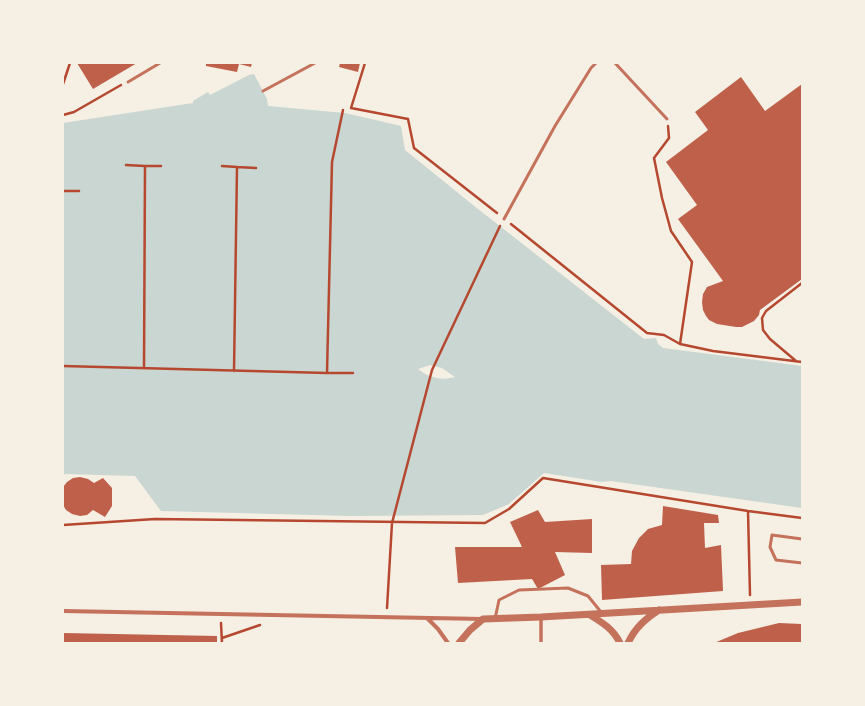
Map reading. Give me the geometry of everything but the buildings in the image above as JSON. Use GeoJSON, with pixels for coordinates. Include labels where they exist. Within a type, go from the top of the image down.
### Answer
{"type":"FeatureCollection","features":[{"type":"Feature","properties":{"kind":"street"},"geometry":{"type":"LineString","coordinates":[[63,611],[495,619],[590,615],[802,602]]}},
{"type":"Feature","properties":{"kind":"street"},"geometry":{"type":"LineString","coordinates":[[628,643],[632,634],[643,621],[659,610]]}},
{"type":"Feature","properties":{"kind":"street"},"geometry":{"type":"LineString","coordinates":[[590,615],[606,625],[616,634],[620,643]]}},
{"type":"Feature","properties":{"kind":"street"},"geometry":{"type":"LineString","coordinates":[[541,617],[541,643]]}},
{"type":"Feature","properties":{"kind":"street"},"geometry":{"type":"LineString","coordinates":[[427,618],[438,629],[448,643]]}},
{"type":"Feature","properties":{"kind":"street"},"geometry":{"type":"LineString","coordinates":[[459,643],[470,630],[483,619]]}},
{"type":"Feature","properties":{"kind":"lane"},"geometry":{"type":"LineString","coordinates":[[128,82],[160,63]]}},
{"type":"Feature","properties":{"kind":"lane"},"geometry":{"type":"LineString","coordinates":[[263,91],[314,63]]}},
{"type":"Feature","properties":{"kind":"lane"},"geometry":{"type":"LineString","coordinates":[[504,218],[555,126],[591,68],[596,63]]}},
{"type":"Feature","properties":{"kind":"lane"},"geometry":{"type":"LineString","coordinates":[[615,63],[667,120]]}},
{"type":"Feature","properties":{"kind":"lane"},"geometry":{"type":"LineString","coordinates":[[802,539],[772,535],[770,546],[776,560],[802,563]]}},
{"type":"Feature","properties":{"kind":"lane"},"geometry":{"type":"LineString","coordinates":[[495,619],[499,600],[519,590],[568,588],[588,596],[602,614]]}},
{"type":"Feature","properties":{"kind":"path"},"geometry":{"type":"LineString","coordinates":[[63,84],[70,63]]}},
{"type":"Feature","properties":{"kind":"path"},"geometry":{"type":"LineString","coordinates":[[364,63],[351,108],[408,119],[414,148],[647,333],[664,335],[680,344],[802,362]]}},
{"type":"Feature","properties":{"kind":"path"},"geometry":{"type":"LineString","coordinates":[[63,115],[74,112],[128,82]]}},
{"type":"Feature","properties":{"kind":"path"},"geometry":{"type":"LineString","coordinates":[[327,373],[332,162],[343,110]]}},
{"type":"Feature","properties":{"kind":"path"},"geometry":{"type":"LineString","coordinates":[[667,120],[669,138],[654,158],[662,198],[672,231],[692,262],[680,344]]}},
{"type":"Feature","properties":{"kind":"path"},"geometry":{"type":"LineString","coordinates":[[126,165],[161,166]]}},
{"type":"Feature","properties":{"kind":"path"},"geometry":{"type":"LineString","coordinates":[[144,368],[145,166]]}},
{"type":"Feature","properties":{"kind":"path"},"geometry":{"type":"LineString","coordinates":[[222,166],[256,168]]}},
{"type":"Feature","properties":{"kind":"path"},"geometry":{"type":"LineString","coordinates":[[234,370],[237,167]]}},
{"type":"Feature","properties":{"kind":"path"},"geometry":{"type":"LineString","coordinates":[[63,191],[80,191]]}},
{"type":"Feature","properties":{"kind":"path"},"geometry":{"type":"LineString","coordinates":[[387,617],[392,523],[432,370],[504,218]]}},
{"type":"Feature","properties":{"kind":"path"},"geometry":{"type":"LineString","coordinates":[[797,362],[770,339],[762,330],[762,318],[766,311],[802,283]]}},
{"type":"Feature","properties":{"kind":"path"},"geometry":{"type":"LineString","coordinates":[[63,366],[353,373]]}},
{"type":"Feature","properties":{"kind":"path"},"geometry":{"type":"LineString","coordinates":[[63,525],[155,519],[485,523],[510,509],[543,478],[748,511],[802,518]]}},
{"type":"Feature","properties":{"kind":"path"},"geometry":{"type":"LineString","coordinates":[[748,511],[750,605]]}},
{"type":"Feature","properties":{"kind":"path"},"geometry":{"type":"LineString","coordinates":[[221,615],[222,643]]}},
{"type":"Feature","properties":{"kind":"path"},"geometry":{"type":"LineString","coordinates":[[222,638],[266,623],[283,615]]}},
{"type":"Feature","properties":{"kind":"shaded area"},"geometry":{"type":"Polygon","coordinates":[[[254,74],[267,99],[268,106],[345,113],[401,126],[405,150],[644,339],[656,338],[658,344],[663,348],[802,366],[802,508],[544,473],[509,504],[483,515],[350,516],[161,511],[135,476],[65,474],[63,476],[63,123],[193,103],[193,101],[208,92],[210,95],[249,75],[254,74]],[[430,365],[418,369],[435,378],[445,379],[455,377],[442,368],[430,365]]]}}]}
